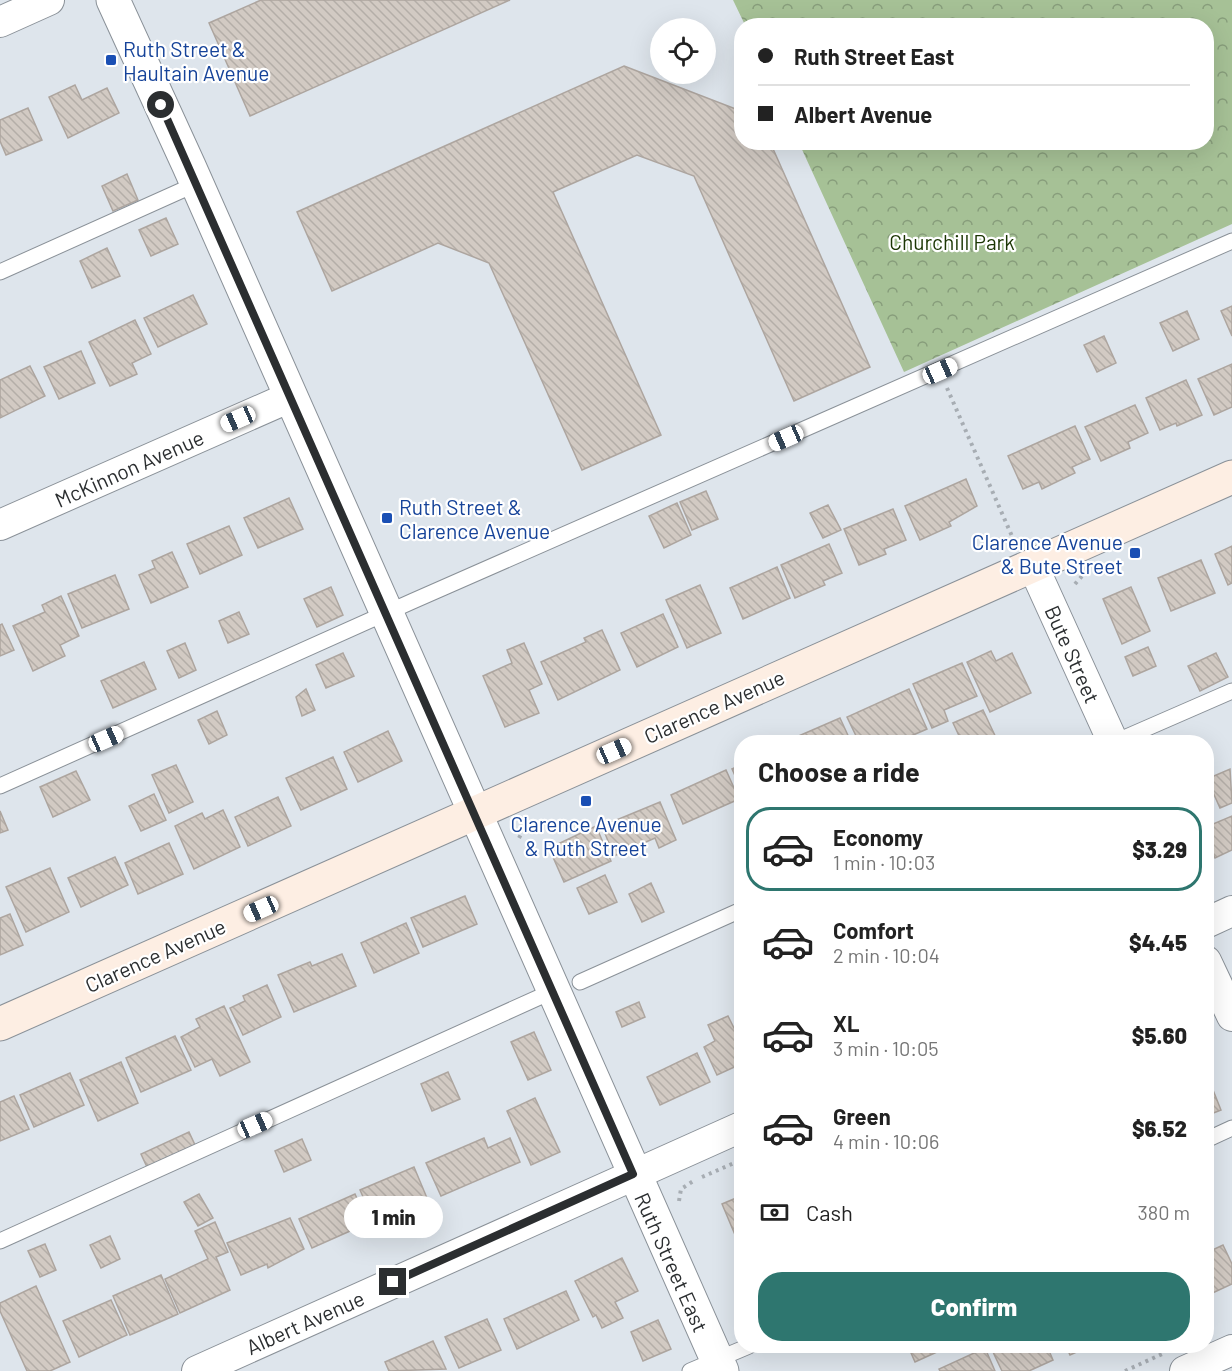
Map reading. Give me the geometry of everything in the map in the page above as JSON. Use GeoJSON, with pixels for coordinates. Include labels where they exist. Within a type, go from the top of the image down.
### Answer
{"type":"FeatureCollection","features":[{"type":"Feature","properties":{"kind":"main road","name":"Clarence Avenue"},"geometry":{"type":"LineString","coordinates":[[0,1024],[474,814],[1029,553],[1232,477]]}},
{"type":"Feature","properties":{"kind":"street"},"geometry":{"type":"LineString","coordinates":[[0,22],[49,0]]}},
{"type":"Feature","properties":{"kind":"street","name":"Ruth Street East"},"geometry":{"type":"LineString","coordinates":[[113,0],[474,814],[566,987],[633,1174],[710,1367]]}},
{"type":"Feature","properties":{"kind":"street","name":"McKinnon Avenue"},"geometry":{"type":"LineString","coordinates":[[0,525],[290,397]]}},
{"type":"Feature","properties":{"kind":"street","name":"Bute Street"},"geometry":{"type":"LineString","coordinates":[[1029,553],[1111,735]]}},
{"type":"Feature","properties":{"kind":"street"},"geometry":{"type":"LineString","coordinates":[[1214,919],[1232,911]]}},
{"type":"Feature","properties":{"kind":"street"},"geometry":{"type":"LineString","coordinates":[[1214,978],[1232,1016]]}},
{"type":"Feature","properties":{"kind":"street","name":"Albert Avenue"},"geometry":{"type":"LineString","coordinates":[[198,1371],[734,1130]]}},
{"type":"Feature","properties":{"kind":"street"},"geometry":{"type":"LineString","coordinates":[[1179,1360],[1232,1350]]}},
{"type":"Feature","properties":{"kind":"lane"},"geometry":{"type":"LineString","coordinates":[[0,272],[196,184]]}},
{"type":"Feature","properties":{"kind":"lane"},"geometry":{"type":"LineString","coordinates":[[0,786],[385,613],[1232,241]]}},
{"type":"Feature","properties":{"kind":"lane"},"geometry":{"type":"LineString","coordinates":[[1130,735],[1232,691]]}},
{"type":"Feature","properties":{"kind":"lane"},"geometry":{"type":"LineString","coordinates":[[0,1241],[734,913]]}},
{"type":"Feature","properties":{"kind":"lane"},"geometry":{"type":"LineString","coordinates":[[1214,1136],[1232,1128]]}},
{"type":"Feature","properties":{"kind":"lane"},"geometry":{"type":"LineString","coordinates":[[710,1367],[736,1353]]}},
{"type":"Feature","properties":{"kind":"path"},"geometry":{"type":"LineString","coordinates":[[940,371],[1016,545],[1029,553]]}},
{"type":"Feature","properties":{"kind":"path"},"geometry":{"type":"LineString","coordinates":[[519,842],[523,828],[537,818]]}},
{"type":"Feature","properties":{"kind":"path"},"geometry":{"type":"LineString","coordinates":[[678,1204],[681,1189],[734,1163]]}},
{"type":"Feature","properties":{"kind":"path"},"geometry":{"type":"LineString","coordinates":[[1125,1371],[1179,1360]]}},
{"type":"Feature","properties":{"kind":"green space","name":"Churchill Park"},"geometry":{"type":"Polygon","coordinates":[[[733,0],[1232,0],[1232,224],[904,372],[802,150],[1214,150],[1214,18],[742,18],[733,0]]]}},
{"type":"Feature","properties":{"kind":"building"},"geometry":{"type":"Polygon","coordinates":[[[261,0],[510,0],[250,116],[209,23],[261,0]]]}},
{"type":"Feature","properties":{"kind":"building"},"geometry":{"type":"Polygon","coordinates":[[[624,66],[650,76],[650,84],[671,84],[734,108],[734,150],[774,150],[870,367],[794,401],[694,176],[637,155],[553,192],[661,435],[582,470],[489,263],[438,243],[332,291],[297,212],[624,66]]]}},
{"type":"Feature","properties":{"kind":"building"},"geometry":{"type":"Polygon","coordinates":[[[75,85],[82,100],[107,88],[119,113],[68,138],[49,97],[75,85]]]}},
{"type":"Feature","properties":{"kind":"building"},"geometry":{"type":"Polygon","coordinates":[[[28,108],[42,140],[6,155],[0,141],[0,120],[28,108]]]}},
{"type":"Feature","properties":{"kind":"building"},"geometry":{"type":"Polygon","coordinates":[[[127,174],[138,200],[113,211],[102,186],[127,174]]]}},
{"type":"Feature","properties":{"kind":"building"},"geometry":{"type":"Polygon","coordinates":[[[166,218],[178,244],[151,256],[139,230],[166,218]]]}},
{"type":"Feature","properties":{"kind":"building"},"geometry":{"type":"Polygon","coordinates":[[[107,248],[120,276],[92,288],[80,261],[107,248]]]}},
{"type":"Feature","properties":{"kind":"building"},"geometry":{"type":"Polygon","coordinates":[[[193,295],[207,324],[158,347],[144,318],[193,295]]]}},
{"type":"Feature","properties":{"kind":"building"},"geometry":{"type":"Polygon","coordinates":[[[1232,306],[1232,336],[1221,311],[1232,306]]]}},
{"type":"Feature","properties":{"kind":"building"},"geometry":{"type":"Polygon","coordinates":[[[1187,311],[1199,339],[1173,351],[1160,323],[1187,311]]]}},
{"type":"Feature","properties":{"kind":"building"},"geometry":{"type":"Polygon","coordinates":[[[135,320],[151,354],[132,363],[137,374],[110,386],[89,342],[135,320]]]}},
{"type":"Feature","properties":{"kind":"building"},"geometry":{"type":"Polygon","coordinates":[[[1104,336],[1116,363],[1097,372],[1084,345],[1104,336]]]}},
{"type":"Feature","properties":{"kind":"building"},"geometry":{"type":"Polygon","coordinates":[[[81,351],[95,383],[59,399],[44,367],[81,351]]]}},
{"type":"Feature","properties":{"kind":"building"},"geometry":{"type":"Polygon","coordinates":[[[1232,364],[1232,407],[1214,415],[1198,379],[1232,364]]]}},
{"type":"Feature","properties":{"kind":"building"},"geometry":{"type":"Polygon","coordinates":[[[30,366],[45,396],[0,418],[0,380],[30,366]]]}},
{"type":"Feature","properties":{"kind":"building"},"geometry":{"type":"Polygon","coordinates":[[[1186,380],[1202,415],[1177,426],[1176,423],[1160,430],[1146,398],[1186,380]]]}},
{"type":"Feature","properties":{"kind":"building"},"geometry":{"type":"Polygon","coordinates":[[[1135,405],[1148,433],[1128,442],[1130,448],[1101,461],[1085,427],[1135,405]]]}},
{"type":"Feature","properties":{"kind":"building"},"geometry":{"type":"Polygon","coordinates":[[[1075,426],[1090,459],[1072,467],[1075,473],[1042,489],[1039,482],[1023,489],[1008,456],[1075,426]]]}},
{"type":"Feature","properties":{"kind":"building"},"geometry":{"type":"Polygon","coordinates":[[[966,479],[977,506],[949,522],[951,526],[920,540],[905,506],[966,479]]]}},
{"type":"Feature","properties":{"kind":"building"},"geometry":{"type":"Polygon","coordinates":[[[706,491],[718,519],[692,530],[680,502],[706,491]]]}},
{"type":"Feature","properties":{"kind":"building"},"geometry":{"type":"Polygon","coordinates":[[[289,498],[303,529],[258,548],[244,518],[289,498]]]}},
{"type":"Feature","properties":{"kind":"building"},"geometry":{"type":"Polygon","coordinates":[[[677,503],[691,535],[664,548],[649,516],[677,503]]]}},
{"type":"Feature","properties":{"kind":"building"},"geometry":{"type":"Polygon","coordinates":[[[828,505],[841,530],[823,538],[810,513],[828,505]]]}},
{"type":"Feature","properties":{"kind":"building"},"geometry":{"type":"Polygon","coordinates":[[[893,509],[906,540],[884,549],[886,554],[859,565],[844,529],[893,509]]]}},
{"type":"Feature","properties":{"kind":"building"},"geometry":{"type":"Polygon","coordinates":[[[229,526],[242,555],[200,574],[187,544],[229,526]]]}},
{"type":"Feature","properties":{"kind":"building"},"geometry":{"type":"Polygon","coordinates":[[[829,544],[842,573],[823,581],[825,585],[795,598],[781,565],[829,544]]]}},
{"type":"Feature","properties":{"kind":"building"},"geometry":{"type":"Polygon","coordinates":[[[1232,546],[1232,583],[1228,585],[1215,554],[1232,546]]]}},
{"type":"Feature","properties":{"kind":"building"},"geometry":{"type":"Polygon","coordinates":[[[172,552],[188,587],[151,603],[139,575],[155,568],[152,561],[172,552]]]}},
{"type":"Feature","properties":{"kind":"building"},"geometry":{"type":"Polygon","coordinates":[[[1201,560],[1215,593],[1171,611],[1158,578],[1201,560]]]}},
{"type":"Feature","properties":{"kind":"building"},"geometry":{"type":"Polygon","coordinates":[[[777,567],[790,598],[743,619],[730,588],[777,567]]]}},
{"type":"Feature","properties":{"kind":"building"},"geometry":{"type":"Polygon","coordinates":[[[115,575],[129,609],[82,628],[68,594],[115,575]]]}},
{"type":"Feature","properties":{"kind":"building"},"geometry":{"type":"Polygon","coordinates":[[[700,585],[721,633],[687,648],[666,600],[700,585]]]}},
{"type":"Feature","properties":{"kind":"building"},"geometry":{"type":"Polygon","coordinates":[[[331,587],[343,615],[317,627],[304,599],[331,587]]]}},
{"type":"Feature","properties":{"kind":"building"},"geometry":{"type":"Polygon","coordinates":[[[1131,587],[1150,631],[1122,644],[1103,599],[1131,587]]]}},
{"type":"Feature","properties":{"kind":"building"},"geometry":{"type":"Polygon","coordinates":[[[61,596],[79,636],[60,645],[65,656],[33,671],[13,626],[45,612],[42,605],[61,596]]]}},
{"type":"Feature","properties":{"kind":"building"},"geometry":{"type":"Polygon","coordinates":[[[239,612],[249,634],[228,643],[219,621],[239,612]]]}},
{"type":"Feature","properties":{"kind":"building"},"geometry":{"type":"Polygon","coordinates":[[[663,614],[678,647],[637,667],[621,633],[663,614]]]}},
{"type":"Feature","properties":{"kind":"building"},"geometry":{"type":"Polygon","coordinates":[[[2,624],[14,650],[0,656],[0,625],[2,624]]]}},
{"type":"Feature","properties":{"kind":"building"},"geometry":{"type":"Polygon","coordinates":[[[602,630],[620,670],[558,700],[541,662],[586,642],[584,638],[602,630]]]}},
{"type":"Feature","properties":{"kind":"building"},"geometry":{"type":"Polygon","coordinates":[[[185,643],[196,670],[179,678],[167,651],[185,643]]]}},
{"type":"Feature","properties":{"kind":"building"},"geometry":{"type":"Polygon","coordinates":[[[524,643],[542,684],[529,690],[539,713],[505,727],[483,676],[512,663],[507,650],[524,643]]]}},
{"type":"Feature","properties":{"kind":"building"},"geometry":{"type":"Polygon","coordinates":[[[1148,647],[1156,666],[1133,676],[1125,657],[1148,647]]]}},
{"type":"Feature","properties":{"kind":"building"},"geometry":{"type":"Polygon","coordinates":[[[991,651],[996,661],[1012,653],[1031,693],[990,712],[967,662],[991,651]]]}},
{"type":"Feature","properties":{"kind":"building"},"geometry":{"type":"Polygon","coordinates":[[[343,653],[354,676],[326,688],[316,665],[343,653]]]}},
{"type":"Feature","properties":{"kind":"building"},"geometry":{"type":"Polygon","coordinates":[[[1216,653],[1228,677],[1200,691],[1188,666],[1216,653]]]}},
{"type":"Feature","properties":{"kind":"building"},"geometry":{"type":"Polygon","coordinates":[[[144,662],[156,689],[113,708],[101,681],[144,662]]]}},
{"type":"Feature","properties":{"kind":"building"},"geometry":{"type":"Polygon","coordinates":[[[962,663],[977,696],[944,710],[948,721],[932,728],[913,684],[962,663]]]}},
{"type":"Feature","properties":{"kind":"building"},"geometry":{"type":"Polygon","coordinates":[[[306,689],[315,710],[302,716],[296,697],[306,689]]]}},
{"type":"Feature","properties":{"kind":"building"},"geometry":{"type":"Polygon","coordinates":[[[909,689],[927,729],[913,735],[856,735],[847,717],[909,689]]]}},
{"type":"Feature","properties":{"kind":"building"},"geometry":{"type":"Polygon","coordinates":[[[983,710],[995,735],[959,735],[953,723],[983,710]]]}},
{"type":"Feature","properties":{"kind":"building"},"geometry":{"type":"Polygon","coordinates":[[[217,711],[227,735],[209,744],[198,720],[217,711]]]}},
{"type":"Feature","properties":{"kind":"building"},"geometry":{"type":"Polygon","coordinates":[[[840,718],[848,735],[801,735],[840,718]]]}},
{"type":"Feature","properties":{"kind":"building"},"geometry":{"type":"Polygon","coordinates":[[[388,731],[402,761],[358,782],[344,752],[388,731]]]}},
{"type":"Feature","properties":{"kind":"building"},"geometry":{"type":"Polygon","coordinates":[[[333,757],[347,789],[301,810],[286,778],[333,757]]]}},
{"type":"Feature","properties":{"kind":"building"},"geometry":{"type":"Polygon","coordinates":[[[176,765],[193,802],[169,813],[152,775],[176,765]]]}},
{"type":"Feature","properties":{"kind":"building"},"geometry":{"type":"Polygon","coordinates":[[[1230,769],[1232,803],[1220,808],[1214,795],[1214,776],[1230,769]]]}},
{"type":"Feature","properties":{"kind":"building"},"geometry":{"type":"Polygon","coordinates":[[[726,770],[734,788],[734,801],[683,824],[671,795],[726,770]]]}},
{"type":"Feature","properties":{"kind":"building"},"geometry":{"type":"Polygon","coordinates":[[[76,771],[90,800],[53,817],[40,787],[76,771]]]}},
{"type":"Feature","properties":{"kind":"building"},"geometry":{"type":"Polygon","coordinates":[[[154,794],[166,820],[141,831],[129,806],[154,794]]]}},
{"type":"Feature","properties":{"kind":"building"},"geometry":{"type":"Polygon","coordinates":[[[278,797],[291,826],[248,846],[235,817],[278,797]]]}},
{"type":"Feature","properties":{"kind":"building"},"geometry":{"type":"Polygon","coordinates":[[[660,802],[676,840],[659,848],[655,838],[614,856],[602,826],[660,802]]]}},
{"type":"Feature","properties":{"kind":"building"},"geometry":{"type":"Polygon","coordinates":[[[223,810],[240,847],[194,869],[175,826],[202,813],[205,819],[223,810]]]}},
{"type":"Feature","properties":{"kind":"building"},"geometry":{"type":"Polygon","coordinates":[[[0,811],[8,830],[0,833],[0,811]]]}},
{"type":"Feature","properties":{"kind":"building"},"geometry":{"type":"Polygon","coordinates":[[[1232,816],[1232,850],[1215,858],[1214,856],[1214,824],[1232,816]]]}},
{"type":"Feature","properties":{"kind":"building"},"geometry":{"type":"Polygon","coordinates":[[[596,826],[611,861],[564,882],[549,848],[596,826]]]}},
{"type":"Feature","properties":{"kind":"building"},"geometry":{"type":"Polygon","coordinates":[[[169,843],[183,874],[138,894],[125,863],[169,843]]]}},
{"type":"Feature","properties":{"kind":"building"},"geometry":{"type":"Polygon","coordinates":[[[115,857],[128,885],[81,907],[68,878],[115,857]]]}},
{"type":"Feature","properties":{"kind":"building"},"geometry":{"type":"Polygon","coordinates":[[[50,868],[69,912],[26,932],[6,887],[50,868]]]}},
{"type":"Feature","properties":{"kind":"building"},"geometry":{"type":"Polygon","coordinates":[[[605,875],[617,902],[589,914],[577,888],[605,875]]]}},
{"type":"Feature","properties":{"kind":"building"},"geometry":{"type":"Polygon","coordinates":[[[651,883],[664,912],[642,922],[629,894],[651,883]]]}},
{"type":"Feature","properties":{"kind":"building"},"geometry":{"type":"Polygon","coordinates":[[[465,896],[477,924],[423,947],[411,918],[465,896]]]}},
{"type":"Feature","properties":{"kind":"building"},"geometry":{"type":"Polygon","coordinates":[[[10,914],[23,945],[0,955],[0,918],[10,914]]]}},
{"type":"Feature","properties":{"kind":"building"},"geometry":{"type":"Polygon","coordinates":[[[406,923],[419,953],[374,973],[361,943],[406,923]]]}},
{"type":"Feature","properties":{"kind":"building"},"geometry":{"type":"Polygon","coordinates":[[[342,954],[356,986],[294,1012],[278,975],[310,962],[312,966],[342,954]]]}},
{"type":"Feature","properties":{"kind":"building"},"geometry":{"type":"Polygon","coordinates":[[[267,985],[281,1017],[243,1035],[230,1008],[245,1001],[243,996],[267,985]]]}},
{"type":"Feature","properties":{"kind":"building"},"geometry":{"type":"Polygon","coordinates":[[[639,1002],[645,1017],[622,1027],[616,1012],[639,1002]]]}},
{"type":"Feature","properties":{"kind":"building"},"geometry":{"type":"Polygon","coordinates":[[[224,1006],[250,1062],[220,1076],[212,1059],[195,1067],[181,1037],[200,1027],[196,1019],[224,1006]]]}},
{"type":"Feature","properties":{"kind":"building"},"geometry":{"type":"Polygon","coordinates":[[[728,1016],[734,1028],[734,1067],[717,1075],[704,1047],[715,1041],[708,1025],[728,1016]]]}},
{"type":"Feature","properties":{"kind":"building"},"geometry":{"type":"Polygon","coordinates":[[[534,1032],[551,1070],[528,1080],[511,1042],[534,1032]]]}},
{"type":"Feature","properties":{"kind":"building"},"geometry":{"type":"Polygon","coordinates":[[[175,1036],[191,1070],[141,1092],[126,1058],[175,1036]]]}},
{"type":"Feature","properties":{"kind":"building"},"geometry":{"type":"Polygon","coordinates":[[[697,1053],[710,1082],[660,1105],[647,1077],[697,1053]]]}},
{"type":"Feature","properties":{"kind":"building"},"geometry":{"type":"Polygon","coordinates":[[[121,1062],[138,1103],[98,1121],[80,1080],[121,1062]]]}},
{"type":"Feature","properties":{"kind":"building"},"geometry":{"type":"Polygon","coordinates":[[[448,1072],[460,1099],[432,1111],[421,1084],[448,1072]]]}},
{"type":"Feature","properties":{"kind":"building"},"geometry":{"type":"Polygon","coordinates":[[[70,1073],[84,1105],[34,1127],[20,1095],[70,1073]]]}},
{"type":"Feature","properties":{"kind":"building"},"geometry":{"type":"Polygon","coordinates":[[[1214,1092],[1221,1110],[1214,1113],[1214,1092]]]}},
{"type":"Feature","properties":{"kind":"building"},"geometry":{"type":"Polygon","coordinates":[[[14,1096],[29,1129],[0,1141],[0,1102],[14,1096]]]}},
{"type":"Feature","properties":{"kind":"building"},"geometry":{"type":"Polygon","coordinates":[[[535,1098],[560,1152],[531,1165],[507,1111],[535,1098]]]}},
{"type":"Feature","properties":{"kind":"building"},"geometry":{"type":"Polygon","coordinates":[[[189,1132],[195,1145],[147,1167],[141,1154],[189,1132]]]}},
{"type":"Feature","properties":{"kind":"building"},"geometry":{"type":"Polygon","coordinates":[[[484,1138],[488,1148],[510,1138],[520,1162],[441,1196],[426,1163],[484,1138]]]}},
{"type":"Feature","properties":{"kind":"building"},"geometry":{"type":"Polygon","coordinates":[[[302,1139],[311,1160],[284,1172],[275,1151],[302,1139]]]}},
{"type":"Feature","properties":{"kind":"building"},"geometry":{"type":"Polygon","coordinates":[[[414,1167],[427,1198],[374,1222],[360,1190],[414,1167]]]}},
{"type":"Feature","properties":{"kind":"building"},"geometry":{"type":"Polygon","coordinates":[[[199,1194],[213,1218],[198,1226],[184,1202],[199,1194]]]}},
{"type":"Feature","properties":{"kind":"building"},"geometry":{"type":"Polygon","coordinates":[[[355,1194],[368,1223],[312,1248],[299,1219],[355,1194]]]}},
{"type":"Feature","properties":{"kind":"building"},"geometry":{"type":"Polygon","coordinates":[[[734,1199],[734,1232],[722,1204],[734,1199]]]}},
{"type":"Feature","properties":{"kind":"building"},"geometry":{"type":"Polygon","coordinates":[[[290,1218],[304,1249],[268,1268],[267,1264],[241,1275],[227,1243],[290,1218]]]}},
{"type":"Feature","properties":{"kind":"building"},"geometry":{"type":"Polygon","coordinates":[[[215,1222],[228,1252],[216,1257],[230,1290],[180,1313],[165,1279],[208,1259],[195,1231],[215,1222]]]}},
{"type":"Feature","properties":{"kind":"building"},"geometry":{"type":"Polygon","coordinates":[[[110,1236],[120,1259],[101,1268],[90,1245],[110,1236]]]}},
{"type":"Feature","properties":{"kind":"building"},"geometry":{"type":"Polygon","coordinates":[[[45,1244],[56,1270],[40,1277],[28,1251],[45,1244]]]}},
{"type":"Feature","properties":{"kind":"building"},"geometry":{"type":"Polygon","coordinates":[[[1223,1245],[1232,1264],[1232,1284],[1214,1292],[1214,1249],[1223,1245]]]}},
{"type":"Feature","properties":{"kind":"building"},"geometry":{"type":"Polygon","coordinates":[[[622,1258],[638,1291],[615,1302],[623,1318],[602,1328],[596,1315],[593,1317],[575,1281],[622,1258]]]}},
{"type":"Feature","properties":{"kind":"building"},"geometry":{"type":"Polygon","coordinates":[[[161,1275],[178,1314],[130,1335],[113,1296],[161,1275]]]}},
{"type":"Feature","properties":{"kind":"building"},"geometry":{"type":"Polygon","coordinates":[[[36,1286],[70,1362],[50,1371],[27,1371],[0,1311],[0,1303],[36,1286]]]}},
{"type":"Feature","properties":{"kind":"building"},"geometry":{"type":"Polygon","coordinates":[[[566,1291],[579,1320],[517,1349],[504,1319],[566,1291]]]}},
{"type":"Feature","properties":{"kind":"building"},"geometry":{"type":"Polygon","coordinates":[[[111,1300],[127,1335],[79,1357],[63,1321],[111,1300]]]}},
{"type":"Feature","properties":{"kind":"building"},"geometry":{"type":"Polygon","coordinates":[[[487,1319],[501,1350],[459,1368],[445,1337],[487,1319]]]}},
{"type":"Feature","properties":{"kind":"building"},"geometry":{"type":"Polygon","coordinates":[[[658,1320],[671,1349],[643,1361],[631,1332],[658,1320]]]}},
{"type":"Feature","properties":{"kind":"building"},"geometry":{"type":"Polygon","coordinates":[[[433,1341],[446,1369],[389,1371],[385,1362],[433,1341]]]}},
{"type":"Feature","properties":{"kind":"building"},"geometry":{"type":"Polygon","coordinates":[[[911,1353],[935,1353],[915,1362],[911,1353]]]}},
{"type":"Feature","properties":{"kind":"building"},"geometry":{"type":"Polygon","coordinates":[[[974,1353],[987,1353],[995,1371],[940,1371],[939,1369],[974,1353]]]}},
{"type":"Feature","properties":{"kind":"building"},"geometry":{"type":"Polygon","coordinates":[[[993,1353],[1050,1353],[1053,1360],[1029,1371],[1002,1371],[993,1353]]]}},
{"type":"Feature","properties":{"kind":"place","name":"Ruth Street & Haultain Avenue"},"geometry":{"type":"Point","coordinates":[111,60]}},
{"type":"Feature","properties":{"kind":"place","name":"Ruth Street & Clarence Avenue"},"geometry":{"type":"Point","coordinates":[387,518]}},
{"type":"Feature","properties":{"kind":"place","name":"Clarence Avenue & Bute Street"},"geometry":{"type":"Point","coordinates":[1135,553]}},
{"type":"Feature","properties":{"kind":"place","name":"Clarence Avenue & Ruth Street"},"geometry":{"type":"Point","coordinates":[586,801]}},
{"type":"Feature","properties":{"kind":"route"},"geometry":{"type":"LineString","coordinates":[[161,105],[633,1174],[393,1282]]}}]}
